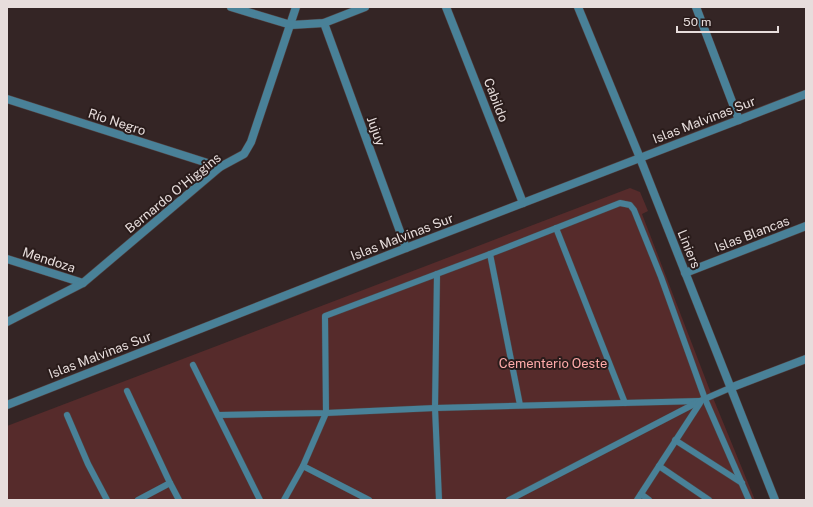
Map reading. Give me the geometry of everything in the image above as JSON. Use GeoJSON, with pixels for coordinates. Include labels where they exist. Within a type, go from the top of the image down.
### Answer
{"type":"FeatureCollection","features":[{"type":"Feature","properties":{"kind":"street"},"geometry":{"type":"LineString","coordinates":[[232,7],[291,25],[324,23],[365,7]]}},
{"type":"Feature","properties":{"kind":"street","name":"Bernardo O'Higgins"},"geometry":{"type":"LineString","coordinates":[[7,322],[83,283],[220,167],[244,154],[251,142],[296,7]]}},
{"type":"Feature","properties":{"kind":"street","name":"Cabildo"},"geometry":{"type":"LineString","coordinates":[[446,7],[523,202]]}},
{"type":"Feature","properties":{"kind":"street","name":"Liniers"},"geometry":{"type":"LineString","coordinates":[[578,7],[640,158],[775,500]]}},
{"type":"Feature","properties":{"kind":"street"},"geometry":{"type":"LineString","coordinates":[[696,7],[739,120]]}},
{"type":"Feature","properties":{"kind":"street","name":"Jujuy"},"geometry":{"type":"LineString","coordinates":[[324,23],[406,248]]}},
{"type":"Feature","properties":{"kind":"street","name":"Islas Malvinas Sur"},"geometry":{"type":"LineString","coordinates":[[7,404],[523,202],[806,94]]}},
{"type":"Feature","properties":{"kind":"street","name":"Río Negro"},"geometry":{"type":"LineString","coordinates":[[7,99],[220,167]]}},
{"type":"Feature","properties":{"kind":"street","name":"Islas Blancas"},"geometry":{"type":"LineString","coordinates":[[685,273],[806,226]]}},
{"type":"Feature","properties":{"kind":"street","name":"Mendoza"},"geometry":{"type":"LineString","coordinates":[[7,259],[83,283]]}},
{"type":"Feature","properties":{"kind":"street"},"geometry":{"type":"LineString","coordinates":[[730,388],[806,359]]}},
{"type":"Feature","properties":{"kind":"lane"},"geometry":{"type":"LineString","coordinates":[[284,500],[303,466],[326,413],[325,316],[620,203],[630,205],[634,210],[660,276],[703,400],[749,500]]}},
{"type":"Feature","properties":{"kind":"lane"},"geometry":{"type":"LineString","coordinates":[[556,228],[625,403]]}},
{"type":"Feature","properties":{"kind":"lane"},"geometry":{"type":"LineString","coordinates":[[490,254],[520,406]]}},
{"type":"Feature","properties":{"kind":"lane"},"geometry":{"type":"LineString","coordinates":[[436,274],[435,408],[439,500]]}},
{"type":"Feature","properties":{"kind":"lane"},"geometry":{"type":"LineString","coordinates":[[194,365],[260,500]]}},
{"type":"Feature","properties":{"kind":"lane"},"geometry":{"type":"LineString","coordinates":[[510,500],[703,400],[730,388]]}},
{"type":"Feature","properties":{"kind":"lane"},"geometry":{"type":"LineString","coordinates":[[127,391],[179,500]]}},
{"type":"Feature","properties":{"kind":"lane"},"geometry":{"type":"LineString","coordinates":[[218,416],[703,400]]}},
{"type":"Feature","properties":{"kind":"lane"},"geometry":{"type":"LineString","coordinates":[[650,500],[639,497],[675,440],[703,400]]}},
{"type":"Feature","properties":{"kind":"lane"},"geometry":{"type":"LineString","coordinates":[[67,415],[88,464],[107,500]]}},
{"type":"Feature","properties":{"kind":"lane"},"geometry":{"type":"LineString","coordinates":[[675,440],[742,483]]}},
{"type":"Feature","properties":{"kind":"lane"},"geometry":{"type":"LineString","coordinates":[[303,466],[369,500]]}},
{"type":"Feature","properties":{"kind":"lane"},"geometry":{"type":"LineString","coordinates":[[659,466],[709,500]]}},
{"type":"Feature","properties":{"kind":"lane"},"geometry":{"type":"LineString","coordinates":[[138,500],[170,483]]}},
{"type":"Feature","properties":{"kind":"green space","name":"Cementerio Oeste"},"geometry":{"type":"Polygon","coordinates":[[[630,188],[640,192],[648,211],[642,214],[709,388],[755,500],[7,500],[7,426],[630,188]]]}}]}
